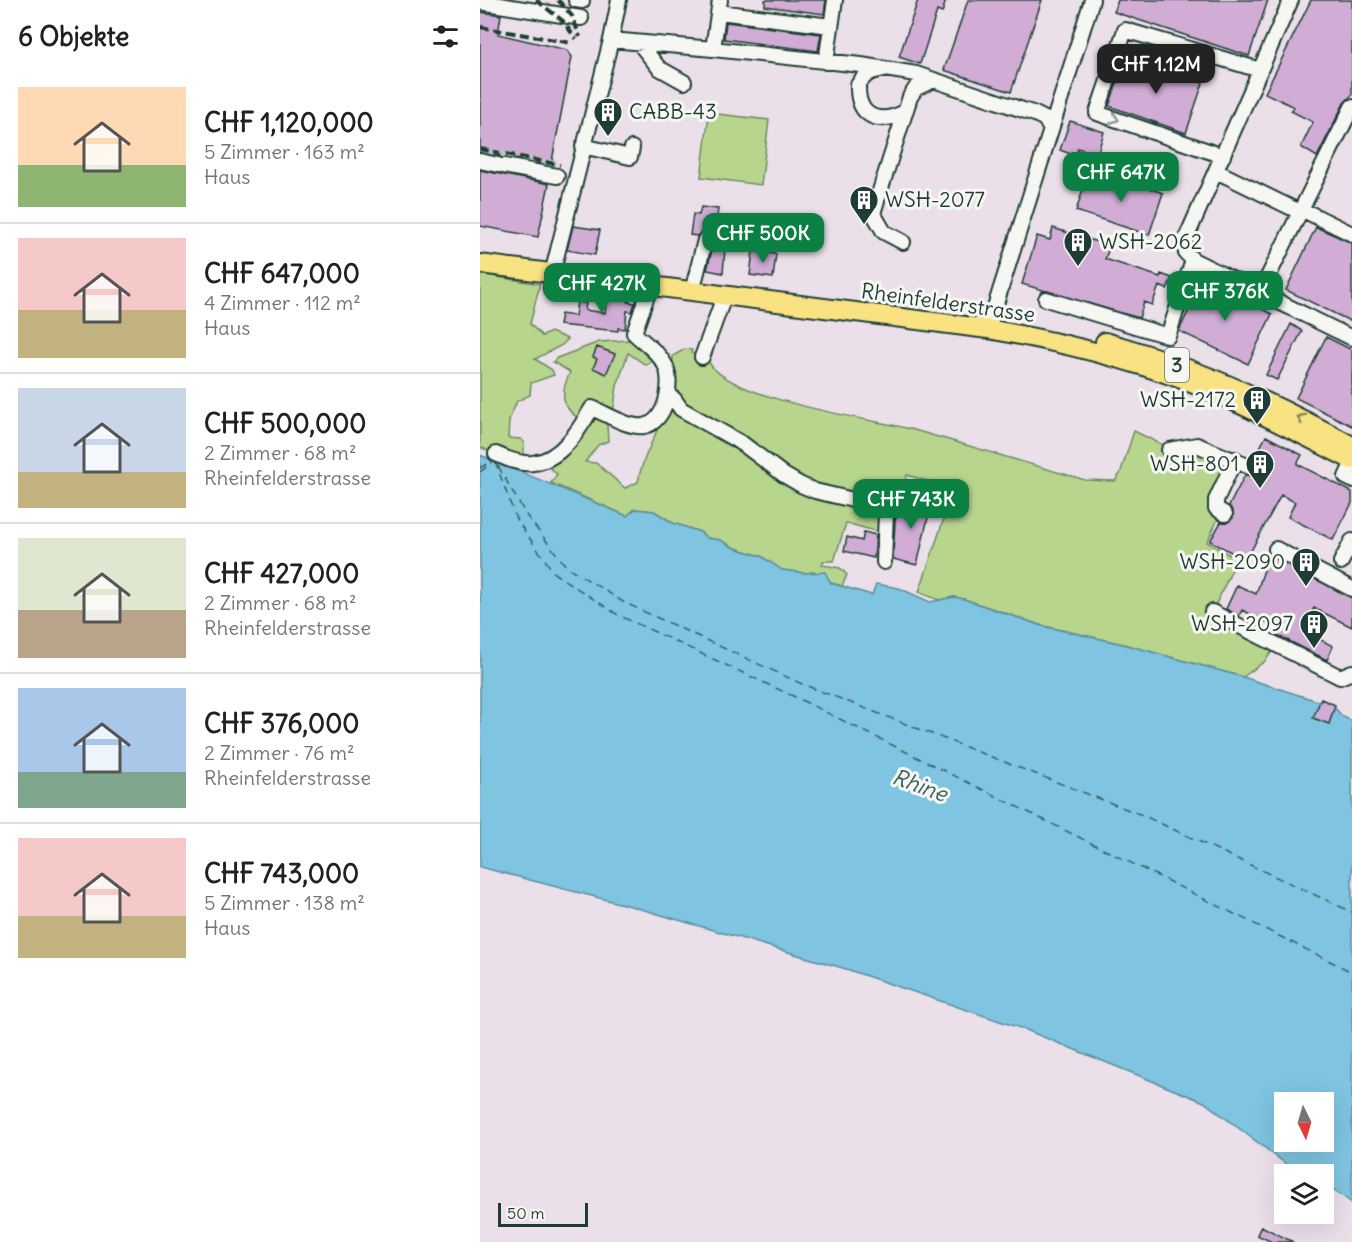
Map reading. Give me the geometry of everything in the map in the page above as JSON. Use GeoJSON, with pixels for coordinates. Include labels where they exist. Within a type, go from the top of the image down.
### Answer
{"type":"FeatureCollection","features":[{"type":"Feature","properties":{"kind":"main road","name":"Rheinfelderstrasse"},"geometry":{"type":"LineString","coordinates":[[480,251],[552,276],[693,287],[1072,333],[1132,349],[1191,369],[1259,398],[1352,446]]}},
{"type":"Feature","properties":{"kind":"main road","name":"Rheinfelderstrasse"},"geometry":{"type":"LineString","coordinates":[[480,264],[552,276],[650,287],[693,287],[722,296],[989,323],[1108,355],[1202,387],[1266,416],[1352,462]]}},
{"type":"Feature","properties":{"kind":"street"},"geometry":{"type":"LineString","coordinates":[[576,0],[582,1]]}},
{"type":"Feature","properties":{"kind":"street"},"geometry":{"type":"LineString","coordinates":[[552,276],[619,0]]}},
{"type":"Feature","properties":{"kind":"street"},"geometry":{"type":"LineString","coordinates":[[826,62],[835,0]]}},
{"type":"Feature","properties":{"kind":"street"},"geometry":{"type":"LineString","coordinates":[[989,323],[1092,0]]}},
{"type":"Feature","properties":{"kind":"street"},"geometry":{"type":"LineString","coordinates":[[1292,0],[1184,243],[1186,253],[1193,260],[1352,338]]}},
{"type":"Feature","properties":{"kind":"street"},"geometry":{"type":"LineString","coordinates":[[480,2],[581,18]]}},
{"type":"Feature","properties":{"kind":"street"},"geometry":{"type":"LineString","coordinates":[[713,49],[719,6],[831,26]]}},
{"type":"Feature","properties":{"kind":"street"},"geometry":{"type":"LineString","coordinates":[[1223,156],[1097,113],[1125,30],[1260,70]]}},
{"type":"Feature","properties":{"kind":"street"},"geometry":{"type":"LineString","coordinates":[[611,40],[887,69],[934,80],[1035,114],[1046,119],[1050,128]]}},
{"type":"Feature","properties":{"kind":"street"},"geometry":{"type":"LineString","coordinates":[[639,43],[648,57],[664,72],[684,82]]}},
{"type":"Feature","properties":{"kind":"street"},"geometry":{"type":"LineString","coordinates":[[887,69],[872,71],[864,76],[858,85],[861,106],[868,114],[888,120],[905,112]]}},
{"type":"Feature","properties":{"kind":"street"},"geometry":{"type":"LineString","coordinates":[[903,243],[884,232],[873,213],[909,97],[916,88],[934,80]]}},
{"type":"Feature","properties":{"kind":"street"},"geometry":{"type":"LineString","coordinates":[[1260,293],[1301,210],[1347,129],[1352,107]]}},
{"type":"Feature","properties":{"kind":"street"},"geometry":{"type":"LineString","coordinates":[[583,146],[630,157],[632,147]]}},
{"type":"Feature","properties":{"kind":"street"},"geometry":{"type":"LineString","coordinates":[[480,161],[557,176]]}},
{"type":"Feature","properties":{"kind":"street"},"geometry":{"type":"LineString","coordinates":[[1216,171],[1352,234]]}},
{"type":"Feature","properties":{"kind":"street"},"geometry":{"type":"LineString","coordinates":[[693,287],[705,240]]}},
{"type":"Feature","properties":{"kind":"street"},"geometry":{"type":"LineString","coordinates":[[1046,299],[1168,336],[1193,260]]}},
{"type":"Feature","properties":{"kind":"street"},"geometry":{"type":"LineString","coordinates":[[496,454],[514,461],[532,464],[550,458],[569,442],[592,408],[633,426],[644,426],[659,416],[668,397],[666,367],[657,354],[634,333],[650,287]]}},
{"type":"Feature","properties":{"kind":"street"},"geometry":{"type":"LineString","coordinates":[[702,357],[721,305],[722,296]]}},
{"type":"Feature","properties":{"kind":"street"},"geometry":{"type":"LineString","coordinates":[[668,397],[674,399],[681,409],[743,444],[801,485],[815,491],[883,507],[886,513],[884,562]]}},
{"type":"Feature","properties":{"kind":"street"},"geometry":{"type":"LineString","coordinates":[[1169,450],[1197,445],[1250,467]]}},
{"type":"Feature","properties":{"kind":"street"},"geometry":{"type":"LineString","coordinates":[[1225,514],[1216,508],[1216,500],[1235,459]]}},
{"type":"Feature","properties":{"kind":"street"},"geometry":{"type":"LineString","coordinates":[[1352,462],[1346,477],[1352,480]]}},
{"type":"Feature","properties":{"kind":"street"},"geometry":{"type":"LineString","coordinates":[[1341,562],[1352,541]]}},
{"type":"Feature","properties":{"kind":"street"},"geometry":{"type":"LineString","coordinates":[[1276,549],[1352,589]]}},
{"type":"Feature","properties":{"kind":"street"},"geometry":{"type":"LineString","coordinates":[[1212,612],[1340,677],[1352,672]]}},
{"type":"Feature","properties":{"kind":"green space"},"geometry":{"type":"Polygon","coordinates":[[[709,113],[769,120],[761,185],[701,177],[709,113]]]}},
{"type":"Feature","properties":{"kind":"green space"},"geometry":{"type":"Polygon","coordinates":[[[480,274],[540,284],[530,324],[542,336],[551,332],[568,339],[562,345],[535,359],[552,370],[554,375],[531,383],[530,395],[517,401],[509,420],[508,438],[521,439],[524,442],[524,457],[495,454],[480,447],[480,274]]]}},
{"type":"Feature","properties":{"kind":"green space"},"geometry":{"type":"Polygon","coordinates":[[[629,340],[649,351],[653,361],[646,365],[628,353],[617,386],[614,407],[603,421],[607,425],[608,441],[598,445],[585,462],[596,463],[625,488],[638,482],[644,460],[665,408],[671,382],[673,356],[685,349],[707,358],[718,372],[739,385],[767,396],[914,430],[1085,480],[1115,481],[1120,474],[1134,431],[1163,445],[1166,454],[1192,448],[1227,465],[1220,515],[1207,542],[1237,559],[1209,619],[1273,650],[1265,661],[1243,677],[1123,644],[1040,625],[964,599],[954,597],[939,600],[919,592],[954,489],[907,475],[890,535],[846,523],[834,561],[823,561],[822,565],[840,568],[847,575],[842,586],[831,583],[815,572],[782,570],[761,556],[735,548],[720,540],[707,538],[700,532],[673,523],[654,511],[635,509],[627,516],[551,483],[557,474],[547,465],[584,422],[571,412],[564,401],[564,388],[570,372],[553,362],[557,358],[599,342],[629,340]]]}},
{"type":"Feature","properties":{"kind":"water","name":"Rhine"},"geometry":{"type":"Polygon","coordinates":[[[480,455],[627,516],[635,509],[654,511],[673,523],[700,532],[707,538],[720,540],[735,548],[761,556],[782,570],[804,573],[825,572],[831,583],[872,595],[876,584],[899,588],[930,602],[954,597],[964,599],[1042,626],[1123,644],[1243,677],[1333,706],[1343,717],[1352,721],[1352,1203],[1334,1190],[1334,1164],[1286,1164],[1204,1102],[1026,1030],[846,969],[634,907],[480,867],[480,455]]]}},
{"type":"Feature","properties":{"kind":"building"},"geometry":{"type":"Polygon","coordinates":[[[765,0],[826,0],[824,14],[765,6],[765,0]]]}},
{"type":"Feature","properties":{"kind":"building"},"geometry":{"type":"Polygon","coordinates":[[[918,0],[946,0],[942,13],[937,11],[920,64],[899,57],[918,0]]]}},
{"type":"Feature","properties":{"kind":"building"},"geometry":{"type":"Polygon","coordinates":[[[968,0],[1042,0],[1011,92],[944,70],[968,0]]]}},
{"type":"Feature","properties":{"kind":"building"},"geometry":{"type":"Polygon","coordinates":[[[1118,0],[1268,0],[1249,56],[1114,12],[1118,0]]]}},
{"type":"Feature","properties":{"kind":"building"},"geometry":{"type":"Polygon","coordinates":[[[1311,0],[1352,0],[1352,95],[1344,103],[1317,157],[1301,147],[1313,122],[1291,111],[1294,107],[1265,93],[1311,0]]]}},
{"type":"Feature","properties":{"kind":"building"},"geometry":{"type":"Polygon","coordinates":[[[480,12],[501,15],[498,34],[567,50],[572,57],[551,166],[480,152],[480,12]]]}},
{"type":"Feature","properties":{"kind":"building"},"geometry":{"type":"Polygon","coordinates":[[[726,22],[821,34],[818,51],[724,39],[726,22]]]}},
{"type":"Feature","properties":{"kind":"building"},"geometry":{"type":"Polygon","coordinates":[[[1126,57],[1203,83],[1186,133],[1109,106],[1126,57]]]}},
{"type":"Feature","properties":{"kind":"building"},"geometry":{"type":"Polygon","coordinates":[[[1070,121],[1104,132],[1097,155],[1078,148],[1076,156],[1060,150],[1070,121]]]}},
{"type":"Feature","properties":{"kind":"building"},"geometry":{"type":"Polygon","coordinates":[[[480,170],[549,184],[538,237],[480,226],[480,170]]]}},
{"type":"Feature","properties":{"kind":"building"},"geometry":{"type":"Polygon","coordinates":[[[1107,174],[1163,193],[1149,235],[1076,211],[1086,180],[1103,186],[1107,174]]]}},
{"type":"Feature","properties":{"kind":"building"},"geometry":{"type":"Polygon","coordinates":[[[701,207],[718,209],[714,239],[707,231],[697,236],[690,235],[693,214],[699,215],[701,207]]]}},
{"type":"Feature","properties":{"kind":"building"},"geometry":{"type":"Polygon","coordinates":[[[573,226],[600,230],[595,255],[567,250],[573,226]]]}},
{"type":"Feature","properties":{"kind":"building"},"geometry":{"type":"Polygon","coordinates":[[[1316,227],[1352,243],[1352,322],[1286,290],[1316,227]]]}},
{"type":"Feature","properties":{"kind":"building","name":"WSH-2062"},"geometry":{"type":"Polygon","coordinates":[[[1053,228],[1110,246],[1105,259],[1160,277],[1161,274],[1172,278],[1167,289],[1159,286],[1152,305],[1144,302],[1139,318],[1022,284],[1037,236],[1050,240],[1053,228]]]}},
{"type":"Feature","properties":{"kind":"building"},"geometry":{"type":"Polygon","coordinates":[[[713,246],[725,248],[723,273],[707,270],[713,246]]]}},
{"type":"Feature","properties":{"kind":"building"},"geometry":{"type":"Polygon","coordinates":[[[753,251],[776,254],[773,278],[750,275],[753,251]]]}},
{"type":"Feature","properties":{"kind":"building"},"geometry":{"type":"Polygon","coordinates":[[[1203,280],[1272,314],[1248,364],[1179,331],[1203,280]]]}},
{"type":"Feature","properties":{"kind":"building"},"geometry":{"type":"Polygon","coordinates":[[[607,292],[629,294],[628,302],[635,303],[632,312],[627,311],[625,329],[618,328],[618,331],[559,325],[561,314],[575,316],[577,302],[586,303],[585,310],[605,313],[607,292]]]}},
{"type":"Feature","properties":{"kind":"building"},"geometry":{"type":"Polygon","coordinates":[[[1291,324],[1302,331],[1277,380],[1266,375],[1291,324]]]}},
{"type":"Feature","properties":{"kind":"building"},"geometry":{"type":"Polygon","coordinates":[[[1326,337],[1352,350],[1352,426],[1296,398],[1326,337]]]}},
{"type":"Feature","properties":{"kind":"building"},"geometry":{"type":"Polygon","coordinates":[[[597,347],[615,354],[606,374],[593,368],[597,359],[593,357],[597,347]]]}},
{"type":"Feature","properties":{"kind":"building"},"geometry":{"type":"Polygon","coordinates":[[[1266,436],[1302,455],[1297,464],[1352,492],[1352,503],[1333,540],[1288,517],[1295,502],[1281,495],[1246,560],[1210,541],[1221,522],[1228,522],[1233,518],[1233,511],[1229,506],[1245,475],[1252,476],[1258,471],[1259,465],[1254,459],[1266,436]]]}},
{"type":"Feature","properties":{"kind":"building"},"geometry":{"type":"Polygon","coordinates":[[[909,495],[932,500],[917,565],[893,559],[898,507],[906,509],[909,495]]]}},
{"type":"Feature","properties":{"kind":"building"},"geometry":{"type":"Polygon","coordinates":[[[864,532],[876,535],[874,558],[844,551],[847,537],[862,541],[864,532]]]}},
{"type":"Feature","properties":{"kind":"building"},"geometry":{"type":"Polygon","coordinates":[[[1269,555],[1352,598],[1352,627],[1314,608],[1303,631],[1333,646],[1327,660],[1277,635],[1280,629],[1242,610],[1239,616],[1226,609],[1237,585],[1256,594],[1269,555]]]}},
{"type":"Feature","properties":{"kind":"building"},"geometry":{"type":"Polygon","coordinates":[[[1321,699],[1335,705],[1329,724],[1313,718],[1321,699]]]}},
{"type":"Feature","properties":{"kind":"building"},"geometry":{"type":"Polygon","coordinates":[[[1261,1226],[1293,1242],[1272,1242],[1257,1235],[1261,1226]]]}},
{"type":"Feature","properties":{"kind":"ferry route"},"geometry":{"type":"LineString","coordinates":[[480,472],[494,461]]}},
{"type":"Feature","properties":{"kind":"ferry route"},"geometry":{"type":"LineString","coordinates":[[495,461],[516,519],[555,574],[618,615],[795,697],[1352,972]]}},
{"type":"Feature","properties":{"kind":"ferry route"},"geometry":{"type":"LineString","coordinates":[[480,468],[491,462]]}},
{"type":"Feature","properties":{"kind":"ferry route"},"geometry":{"type":"LineString","coordinates":[[498,466],[526,515],[566,566],[623,602],[802,684],[1142,815],[1352,912]]}},
{"type":"Feature","properties":{"kind":"tunnel"},"geometry":{"type":"LineString","coordinates":[[480,153],[558,168]]}},
{"type":"Feature","properties":{"kind":"railway"},"geometry":{"type":"LineString","coordinates":[[536,0],[563,21],[576,39]]}},
{"type":"Feature","properties":{"kind":"railway"},"geometry":{"type":"LineString","coordinates":[[558,0],[572,16],[580,37]]}},
{"type":"Feature","properties":{"kind":"railway"},"geometry":{"type":"LineString","coordinates":[[480,27],[572,43]]}},
{"type":"Feature","properties":{"kind":"railway"},"geometry":{"type":"LineString","coordinates":[[480,149],[500,153]]}},
{"type":"Feature","properties":{"kind":"railway"},"geometry":{"type":"LineString","coordinates":[[506,154],[560,165]]}},
{"type":"Feature","properties":{"kind":"place","name":"CABB-43"},"geometry":{"type":"Point","coordinates":[608,138]}},
{"type":"Feature","properties":{"kind":"place","name":"WSH-2077"},"geometry":{"type":"Point","coordinates":[864,226]}},
{"type":"Feature","properties":{"kind":"place","name":"WSH-2062"},"geometry":{"type":"Point","coordinates":[1078,268]}},
{"type":"Feature","properties":{"kind":"place","name":"WSH-2172"},"geometry":{"type":"Point","coordinates":[1257,426]}},
{"type":"Feature","properties":{"kind":"place","name":"WSH-801"},"geometry":{"type":"Point","coordinates":[1260,490]}},
{"type":"Feature","properties":{"kind":"place","name":"WSH-2090"},"geometry":{"type":"Point","coordinates":[1306,588]}},
{"type":"Feature","properties":{"kind":"place","name":"WSH-2097"},"geometry":{"type":"Point","coordinates":[1314,650]}}]}
